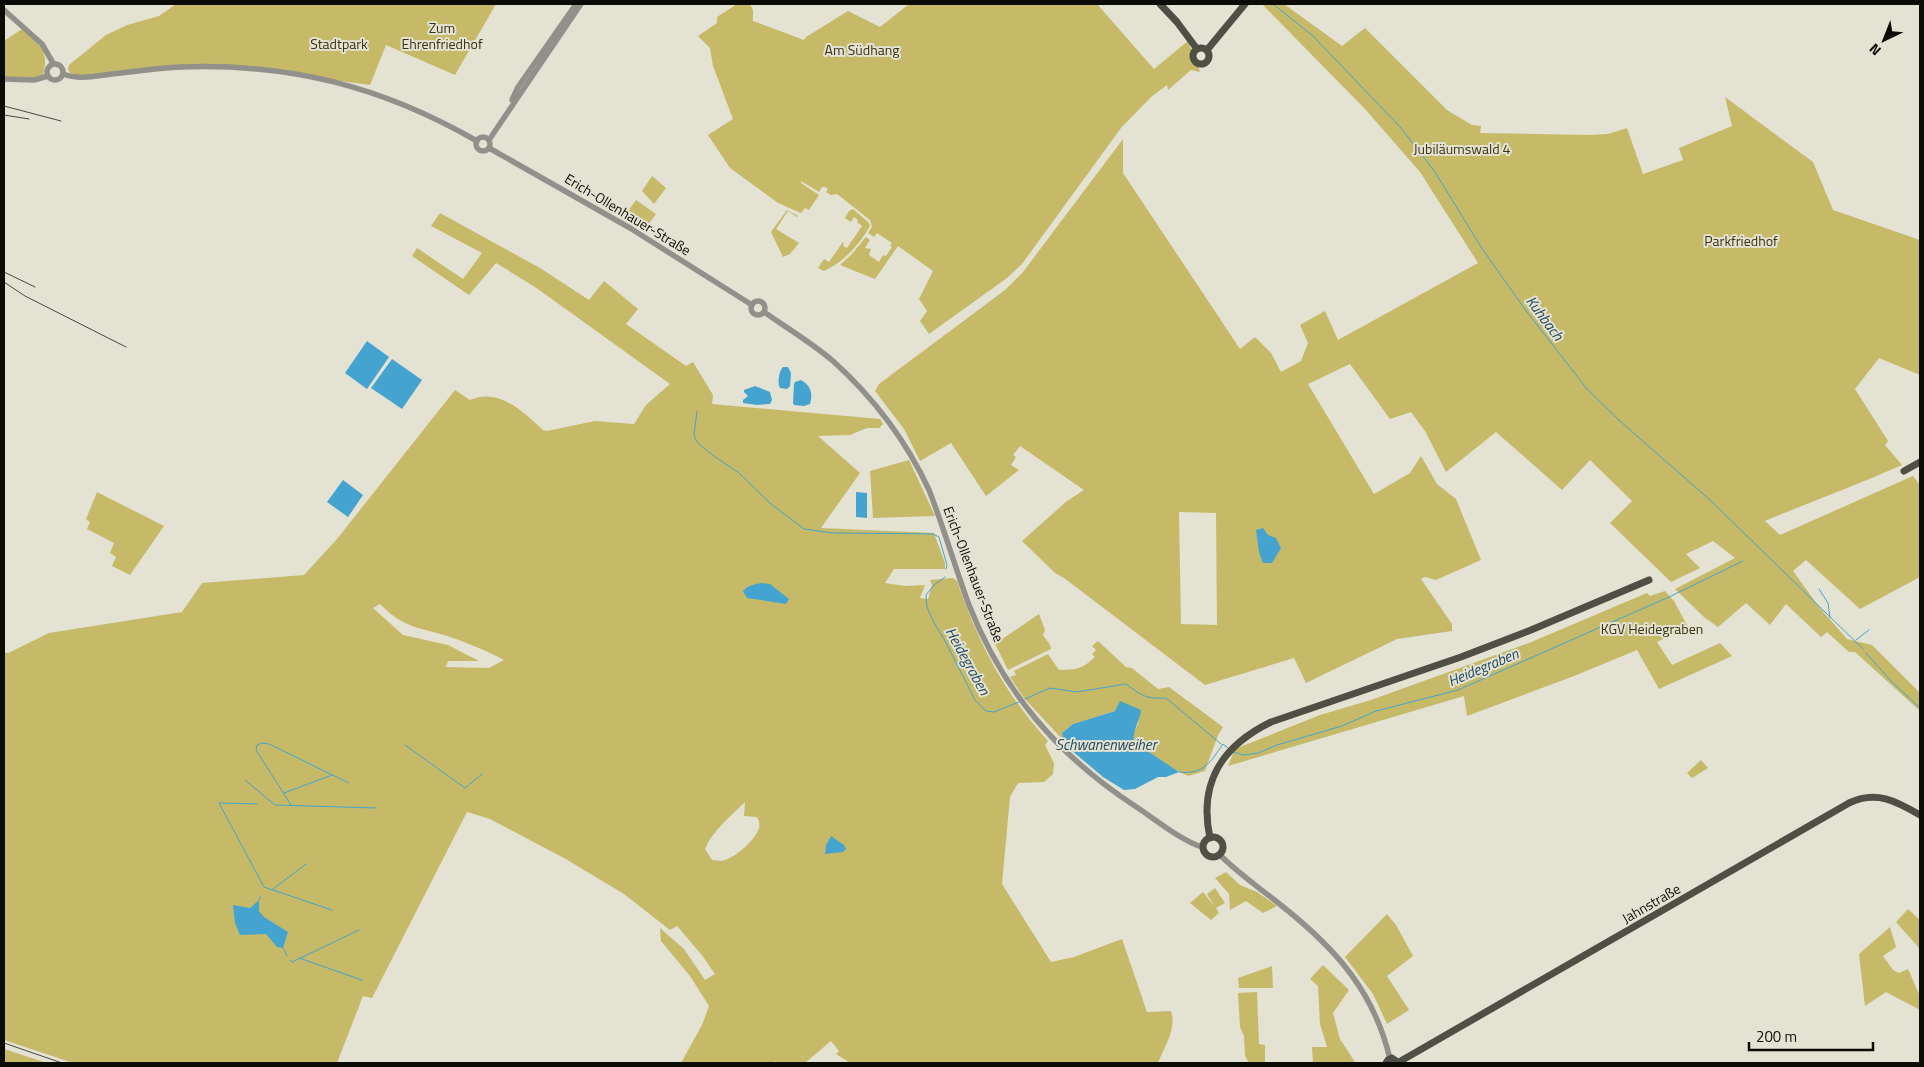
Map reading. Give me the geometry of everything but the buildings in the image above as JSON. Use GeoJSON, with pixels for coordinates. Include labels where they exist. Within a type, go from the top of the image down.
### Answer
{"type":"FeatureCollection","features":[{"type":"Feature","properties":{"kind":"main road"},"geometry":{"type":"LineString","coordinates":[[1160,4],[1177,22],[1196,49]]}},
{"type":"Feature","properties":{"kind":"main road"},"geometry":{"type":"LineString","coordinates":[[1207,50],[1245,4]]}},
{"type":"Feature","properties":{"kind":"main road"},"geometry":{"type":"LineString","coordinates":[[1196,49],[1203,48],[1207,50]]}},
{"type":"Feature","properties":{"kind":"main road"},"geometry":{"type":"LineString","coordinates":[[1196,49],[1193,57],[1199,64],[1205,63],[1208,60],[1207,50]]}},
{"type":"Feature","properties":{"kind":"main road"},"geometry":{"type":"LineString","coordinates":[[1904,471],[1920,462]]}},
{"type":"Feature","properties":{"kind":"main road"},"geometry":{"type":"LineString","coordinates":[[1210,838],[1206,814],[1208,791],[1215,772],[1237,743],[1254,730],[1271,722],[1469,654],[1650,580]]}},
{"type":"Feature","properties":{"kind":"main road","name":"Jahnstraße"},"geometry":{"type":"LineString","coordinates":[[1399,1063],[1854,800],[1874,796],[1887,798],[1900,803],[1920,815]]}},
{"type":"Feature","properties":{"kind":"main road"},"geometry":{"type":"LineString","coordinates":[[1210,838],[1216,838],[1221,842],[1223,848],[1220,855],[1214,858],[1207,856],[1202,847],[1204,841],[1210,838]]}},
{"type":"Feature","properties":{"kind":"main road"},"geometry":{"type":"LineString","coordinates":[[1388,1061],[1395,1059],[1399,1063]]}},
{"type":"Feature","properties":{"kind":"street"},"geometry":{"type":"LineString","coordinates":[[488,139],[481,137],[477,141],[476,146],[480,150],[485,151],[489,148],[488,139],[515,96],[518,87],[576,4]]}},
{"type":"Feature","properties":{"kind":"street"},"geometry":{"type":"LineString","coordinates":[[488,139],[582,4]]}},
{"type":"Feature","properties":{"kind":"street"},"geometry":{"type":"LineString","coordinates":[[4,10],[42,44],[53,63],[57,63],[62,67],[63,74]]}},
{"type":"Feature","properties":{"kind":"street"},"geometry":{"type":"LineString","coordinates":[[48,76],[47,70],[53,63]]}},
{"type":"Feature","properties":{"kind":"street"},"geometry":{"type":"LineString","coordinates":[[63,74],[70,77],[83,78],[212,66],[258,68],[298,74],[334,81],[391,99],[420,111],[477,141]]}},
{"type":"Feature","properties":{"kind":"street"},"geometry":{"type":"LineString","coordinates":[[4,79],[34,80],[48,76],[56,80],[63,74]]}},
{"type":"Feature","properties":{"kind":"street","name":"Erich-Ollenhauer-Straße"},"geometry":{"type":"LineString","coordinates":[[489,148],[630,228],[752,305]]}},
{"type":"Feature","properties":{"kind":"street"},"geometry":{"type":"LineString","coordinates":[[755,302],[761,302],[765,306],[764,312],[758,315],[754,314],[752,305],[755,302]]}},
{"type":"Feature","properties":{"kind":"street","name":"Erich-Ollenhauer-Straße"},"geometry":{"type":"LineString","coordinates":[[764,312],[832,361],[871,399],[901,438],[920,470],[929,490],[980,629],[1003,675],[1020,701],[1051,738],[1091,774],[1127,801],[1185,839],[1202,847]]}},
{"type":"Feature","properties":{"kind":"street"},"geometry":{"type":"LineString","coordinates":[[1220,855],[1241,875],[1302,922],[1348,969],[1363,990],[1375,1013],[1385,1038],[1388,1061]]}},
{"type":"Feature","properties":{"kind":"green space","name":"Stadtpark"},"geometry":{"type":"Polygon","coordinates":[[[176,4],[496,4],[455,75],[386,45],[370,85],[231,66],[82,76],[70,73],[69,65],[106,35],[127,25],[159,16],[176,4]]]}},
{"type":"Feature","properties":{"kind":"green space","name":"Am Südhang"},"geometry":{"type":"Polygon","coordinates":[[[737,4],[750,4],[753,10],[753,21],[804,40],[848,11],[880,27],[909,4],[1097,4],[1154,69],[1188,41],[1200,72],[1191,70],[1168,90],[1167,85],[1151,97],[1121,128],[1022,264],[1007,278],[929,334],[920,321],[927,311],[919,299],[933,271],[898,246],[875,279],[840,265],[866,237],[870,240],[865,248],[871,249],[869,255],[879,262],[883,255],[886,256],[892,247],[890,246],[892,243],[877,233],[874,237],[868,233],[872,227],[870,220],[837,194],[831,195],[826,192],[828,189],[825,187],[822,187],[819,192],[801,181],[801,183],[819,195],[809,210],[805,208],[801,213],[778,203],[730,168],[708,135],[733,119],[713,66],[710,48],[698,36],[717,23],[717,17],[737,4]]]}},
{"type":"Feature","properties":{"kind":"green space"},"geometry":{"type":"Polygon","coordinates":[[[1262,4],[1284,4],[1342,46],[1365,28],[1447,110],[1472,125],[1481,126],[1480,133],[1588,135],[1608,134],[1627,128],[1643,174],[1683,160],[1679,148],[1732,126],[1725,97],[1813,162],[1833,210],[1920,240],[1920,375],[1879,358],[1855,389],[1888,441],[1885,445],[1902,465],[1765,521],[1780,535],[1913,476],[1920,485],[1920,577],[1860,609],[1806,560],[1793,571],[1819,607],[1847,639],[1872,645],[1920,693],[1920,711],[1855,652],[1849,652],[1827,632],[1821,637],[1786,604],[1770,625],[1746,603],[1718,627],[1705,618],[1675,589],[1735,558],[1713,541],[1686,554],[1700,568],[1671,582],[1610,523],[1632,501],[1590,460],[1562,490],[1496,432],[1446,472],[1425,431],[1411,412],[1390,419],[1350,364],[1308,384],[1374,494],[1410,473],[1421,456],[1437,484],[1456,499],[1481,560],[1436,580],[1425,577],[1421,579],[1452,624],[1452,631],[1397,639],[1306,683],[1294,658],[1205,685],[1055,573],[1022,541],[1067,501],[1084,490],[1020,446],[1013,455],[1016,457],[1011,465],[1019,470],[986,496],[951,443],[920,461],[904,429],[875,391],[879,384],[1005,290],[1023,272],[1123,139],[1123,173],[1240,349],[1255,337],[1271,353],[1281,372],[1301,361],[1308,343],[1300,325],[1325,311],[1338,340],[1478,263],[1420,172],[1365,109],[1262,4]],[[1179,512],[1181,624],[1217,625],[1216,513],[1179,512]]]}},
{"type":"Feature","properties":{"kind":"green space"},"geometry":{"type":"Polygon","coordinates":[[[22,29],[38,44],[44,53],[45,66],[43,75],[37,78],[4,77],[4,41],[22,29]]]}},
{"type":"Feature","properties":{"kind":"green space"},"geometry":{"type":"Polygon","coordinates":[[[652,176],[666,188],[654,204],[642,191],[652,176]]]}},
{"type":"Feature","properties":{"kind":"green space"},"geometry":{"type":"Polygon","coordinates":[[[636,200],[656,214],[648,225],[628,211],[636,200]]]}},
{"type":"Feature","properties":{"kind":"green space"},"geometry":{"type":"Polygon","coordinates":[[[853,209],[870,226],[856,246],[838,263],[824,271],[818,268],[824,259],[829,262],[843,242],[843,246],[847,248],[862,226],[854,217],[851,222],[845,218],[849,211],[853,209]]]}},
{"type":"Feature","properties":{"kind":"green space"},"geometry":{"type":"Polygon","coordinates":[[[787,210],[798,216],[788,211],[776,229],[799,243],[790,254],[783,257],[771,232],[787,210]]]}},
{"type":"Feature","properties":{"kind":"green space"},"geometry":{"type":"Polygon","coordinates":[[[440,213],[540,268],[589,300],[604,281],[638,309],[626,324],[686,366],[693,362],[713,395],[712,404],[880,419],[883,424],[879,428],[867,428],[850,435],[818,436],[860,473],[821,528],[934,533],[945,563],[945,569],[894,569],[885,583],[905,586],[925,585],[920,598],[928,599],[932,585],[930,580],[953,578],[957,581],[974,626],[994,666],[1018,704],[1048,741],[1045,745],[1054,763],[1053,774],[1044,782],[1018,783],[1010,797],[1002,884],[1051,962],[1074,957],[1122,939],[1147,1012],[1171,1011],[1171,1031],[1158,1063],[850,1063],[836,1054],[839,1051],[831,1041],[805,1063],[777,1063],[775,1061],[773,1063],[681,1063],[702,1025],[709,1006],[690,976],[661,941],[660,928],[684,949],[705,980],[715,974],[701,954],[677,926],[670,930],[624,894],[564,858],[490,819],[467,812],[372,998],[363,996],[337,1063],[73,1063],[4,1040],[4,653],[8,653],[49,633],[182,612],[202,583],[304,575],[337,539],[455,390],[470,400],[491,397],[510,403],[543,430],[547,431],[595,421],[634,424],[646,405],[670,384],[535,287],[496,263],[469,295],[412,256],[417,248],[463,279],[482,253],[431,226],[440,213]],[[380,604],[373,608],[403,635],[448,645],[479,661],[448,661],[446,667],[489,668],[504,660],[459,640],[414,627],[398,619],[380,604]],[[745,802],[708,842],[705,849],[712,860],[720,861],[731,858],[749,844],[757,833],[759,821],[757,817],[744,816],[745,802]]]}},
{"type":"Feature","properties":{"kind":"green space"},"geometry":{"type":"Polygon","coordinates":[[[909,460],[935,516],[873,518],[870,471],[909,460]]]}},
{"type":"Feature","properties":{"kind":"green space"},"geometry":{"type":"Polygon","coordinates":[[[97,492],[164,526],[130,575],[112,566],[116,557],[110,553],[114,543],[87,529],[90,522],[86,519],[97,492]]]}},
{"type":"Feature","properties":{"kind":"green space","name":"KGV Heidegraben"},"geometry":{"type":"Polygon","coordinates":[[[1665,591],[1674,601],[1688,627],[1657,642],[1672,665],[1720,643],[1732,656],[1659,689],[1637,650],[1467,716],[1464,696],[1228,766],[1235,749],[1320,715],[1371,700],[1529,643],[1647,593],[1650,596],[1665,591]]]}},
{"type":"Feature","properties":{"kind":"green space"},"geometry":{"type":"Polygon","coordinates":[[[1039,614],[1045,630],[1043,635],[1051,649],[1008,670],[995,644],[1039,614]]]}},
{"type":"Feature","properties":{"kind":"green space"},"geometry":{"type":"Polygon","coordinates":[[[1098,641],[1126,667],[1132,668],[1158,689],[1169,687],[1223,727],[1218,735],[1205,771],[1188,776],[1160,761],[1134,742],[1133,735],[1139,721],[1115,711],[1073,724],[1062,733],[1063,740],[1024,698],[1010,677],[1016,675],[1014,671],[1048,654],[1059,670],[1082,667],[1095,657],[1092,654],[1096,650],[1092,646],[1098,641]]]}},
{"type":"Feature","properties":{"kind":"green space"},"geometry":{"type":"Polygon","coordinates":[[[1701,760],[1708,768],[1692,778],[1687,773],[1701,760]]]}},
{"type":"Feature","properties":{"kind":"green space"},"geometry":{"type":"Polygon","coordinates":[[[1226,872],[1240,885],[1257,892],[1277,906],[1263,913],[1246,901],[1230,910],[1229,894],[1215,878],[1226,872]]]}},
{"type":"Feature","properties":{"kind":"green space"},"geometry":{"type":"Polygon","coordinates":[[[1215,888],[1225,903],[1216,908],[1219,913],[1211,920],[1190,903],[1203,892],[1215,907],[1207,894],[1215,888]]]}},
{"type":"Feature","properties":{"kind":"green space"},"geometry":{"type":"Polygon","coordinates":[[[1908,909],[1920,920],[1920,949],[1896,922],[1908,909]]]}},
{"type":"Feature","properties":{"kind":"green space"},"geometry":{"type":"Polygon","coordinates":[[[1387,914],[1396,925],[1413,956],[1387,976],[1409,1010],[1387,1024],[1373,994],[1345,957],[1387,914]]]}},
{"type":"Feature","properties":{"kind":"green space"},"geometry":{"type":"Polygon","coordinates":[[[1890,927],[1896,947],[1883,956],[1893,970],[1899,973],[1908,969],[1920,996],[1920,1010],[1886,992],[1865,1006],[1859,954],[1890,927]]]}},
{"type":"Feature","properties":{"kind":"green space"},"geometry":{"type":"Polygon","coordinates":[[[1323,965],[1349,990],[1333,1013],[1340,1039],[1355,1062],[1353,1063],[1313,1063],[1312,1047],[1327,1047],[1320,1024],[1318,986],[1310,979],[1323,965]]]}},
{"type":"Feature","properties":{"kind":"green space"},"geometry":{"type":"Polygon","coordinates":[[[1272,966],[1273,988],[1239,988],[1238,978],[1272,966]]]}},
{"type":"Feature","properties":{"kind":"green space"},"geometry":{"type":"Polygon","coordinates":[[[1257,992],[1259,1044],[1265,1045],[1265,1063],[1249,1063],[1245,1056],[1244,1036],[1240,1027],[1238,993],[1257,992]]]}},
{"type":"Feature","properties":{"kind":"green space"},"geometry":{"type":"Polygon","coordinates":[[[4,1049],[47,1063],[4,1063],[4,1049]]]}},
{"type":"Feature","properties":{"kind":"water"},"geometry":{"type":"Polygon","coordinates":[[[367,341],[389,357],[367,389],[345,373],[367,341]]]}},
{"type":"Feature","properties":{"kind":"water"},"geometry":{"type":"Polygon","coordinates":[[[392,359],[422,380],[402,409],[371,388],[392,359]]]}},
{"type":"Feature","properties":{"kind":"water"},"geometry":{"type":"Polygon","coordinates":[[[783,367],[788,367],[791,373],[790,386],[787,389],[780,388],[779,386],[783,367]]]}},
{"type":"Feature","properties":{"kind":"water"},"geometry":{"type":"Polygon","coordinates":[[[801,380],[809,387],[811,393],[810,404],[804,406],[794,405],[793,403],[794,384],[801,380]]]}},
{"type":"Feature","properties":{"kind":"water"},"geometry":{"type":"Polygon","coordinates":[[[755,386],[770,392],[772,400],[770,404],[743,403],[743,400],[748,396],[744,390],[755,386]]]}},
{"type":"Feature","properties":{"kind":"water"},"geometry":{"type":"Polygon","coordinates":[[[343,480],[363,495],[348,517],[327,502],[343,480]]]}},
{"type":"Feature","properties":{"kind":"water"},"geometry":{"type":"Polygon","coordinates":[[[856,492],[867,493],[867,518],[856,517],[856,492]]]}},
{"type":"Feature","properties":{"kind":"water"},"geometry":{"type":"Polygon","coordinates":[[[1263,528],[1268,535],[1276,538],[1281,548],[1272,563],[1263,563],[1259,552],[1256,530],[1263,528]]]}},
{"type":"Feature","properties":{"kind":"water"},"geometry":{"type":"Polygon","coordinates":[[[762,583],[770,584],[789,599],[786,604],[747,598],[743,591],[745,589],[762,583]]]}},
{"type":"Feature","properties":{"kind":"water","name":"Schwanenweiher"},"geometry":{"type":"Polygon","coordinates":[[[1120,701],[1141,710],[1134,734],[1134,742],[1179,772],[1166,777],[1158,777],[1135,789],[1124,790],[1103,777],[1071,750],[1063,740],[1062,733],[1073,724],[1115,711],[1120,701]]]}},
{"type":"Feature","properties":{"kind":"water"},"geometry":{"type":"Polygon","coordinates":[[[831,836],[844,845],[846,849],[843,852],[825,854],[826,845],[831,836]]]}},
{"type":"Feature","properties":{"kind":"water"},"geometry":{"type":"Polygon","coordinates":[[[259,900],[259,911],[264,917],[288,932],[283,948],[277,947],[266,934],[240,935],[235,923],[233,905],[250,908],[259,900]]]}},
{"type":"Feature","properties":{"kind":"waterway","name":"Kuhbach"},"geometry":{"type":"LineString","coordinates":[[1273,4],[1313,36],[1401,128],[1435,172],[1481,247],[1524,308],[1587,389],[1621,422],[1710,500],[1863,649]]}},
{"type":"Feature","properties":{"kind":"waterway","name":"Heidegraben"},"geometry":{"type":"LineString","coordinates":[[697,411],[694,435],[697,442],[739,473],[771,504],[804,529],[833,533],[933,534],[939,537],[947,565],[946,569]]}},
{"type":"Feature","properties":{"kind":"waterway","name":"Heidegraben"},"geometry":{"type":"LineString","coordinates":[[1234,752],[1243,755],[1258,753],[1277,745],[1342,726],[1376,711],[1458,690],[1669,597],[1743,561]]}},
{"type":"Feature","properties":{"kind":"waterway","name":"Heidegraben"},"geometry":{"type":"LineString","coordinates":[[945,577],[934,585],[926,595],[927,607],[975,700],[986,711],[994,712],[1019,702]]}},
{"type":"Feature","properties":{"kind":"waterway","name":"Kuhbach"},"geometry":{"type":"LineString","coordinates":[[1819,589],[1828,603],[1830,618]]}},
{"type":"Feature","properties":{"kind":"waterway","name":"Kuhbach"},"geometry":{"type":"LineString","coordinates":[[1856,640],[1869,630]]}},
{"type":"Feature","properties":{"kind":"waterway","name":"Kuhbach"},"geometry":{"type":"LineString","coordinates":[[1866,653],[1890,680],[1920,708]]}},
{"type":"Feature","properties":{"kind":"waterway","name":"Heidegraben"},"geometry":{"type":"LineString","coordinates":[[1025,699],[1050,688],[1077,692],[1126,684],[1144,696],[1166,698],[1221,744]]}},
{"type":"Feature","properties":{"kind":"waterway"},"geometry":{"type":"LineString","coordinates":[[291,805],[256,750],[257,745],[262,743],[269,744],[349,783]]}},
{"type":"Feature","properties":{"kind":"waterway","name":"Heidegraben"},"geometry":{"type":"LineString","coordinates":[[1179,772],[1194,772],[1205,766],[1223,744],[1229,749]]}},
{"type":"Feature","properties":{"kind":"waterway"},"geometry":{"type":"LineString","coordinates":[[405,745],[465,788],[482,774]]}},
{"type":"Feature","properties":{"kind":"waterway"},"geometry":{"type":"LineString","coordinates":[[284,793],[332,775]]}},
{"type":"Feature","properties":{"kind":"waterway"},"geometry":{"type":"LineString","coordinates":[[245,780],[275,805],[376,808]]}},
{"type":"Feature","properties":{"kind":"waterway"},"geometry":{"type":"LineString","coordinates":[[257,804],[219,803],[264,887],[332,910]]}},
{"type":"Feature","properties":{"kind":"waterway"},"geometry":{"type":"LineString","coordinates":[[273,889],[306,864]]}},
{"type":"Feature","properties":{"kind":"waterway"},"geometry":{"type":"LineString","coordinates":[[290,960],[292,962],[359,930]]}},
{"type":"Feature","properties":{"kind":"waterway"},"geometry":{"type":"LineString","coordinates":[[283,948],[287,956]]}},
{"type":"Feature","properties":{"kind":"waterway"},"geometry":{"type":"LineString","coordinates":[[299,958],[362,980]]}},
{"type":"Feature","properties":{"kind":"railway"},"geometry":{"type":"LineString","coordinates":[[4,106],[61,121]]}},
{"type":"Feature","properties":{"kind":"railway"},"geometry":{"type":"LineString","coordinates":[[4,115],[29,119]]}},
{"type":"Feature","properties":{"kind":"railway"},"geometry":{"type":"LineString","coordinates":[[4,272],[35,287]]}},
{"type":"Feature","properties":{"kind":"railway"},"geometry":{"type":"LineString","coordinates":[[4,282],[25,296],[126,347]]}},
{"type":"Feature","properties":{"kind":"railway"},"geometry":{"type":"LineString","coordinates":[[4,1043],[62,1063]]}},
{"type":"Feature","properties":{"kind":"park label","name":"Zum Ehrenfriedhof"},"geometry":{"type":"Point","coordinates":[442,36]}},
{"type":"Feature","properties":{"kind":"park label","name":"Jubiläumswald 4"},"geometry":{"type":"Point","coordinates":[1462,148]}},
{"type":"Feature","properties":{"kind":"park label","name":"Parkfriedhof"},"geometry":{"type":"Point","coordinates":[1741,240]}}]}
